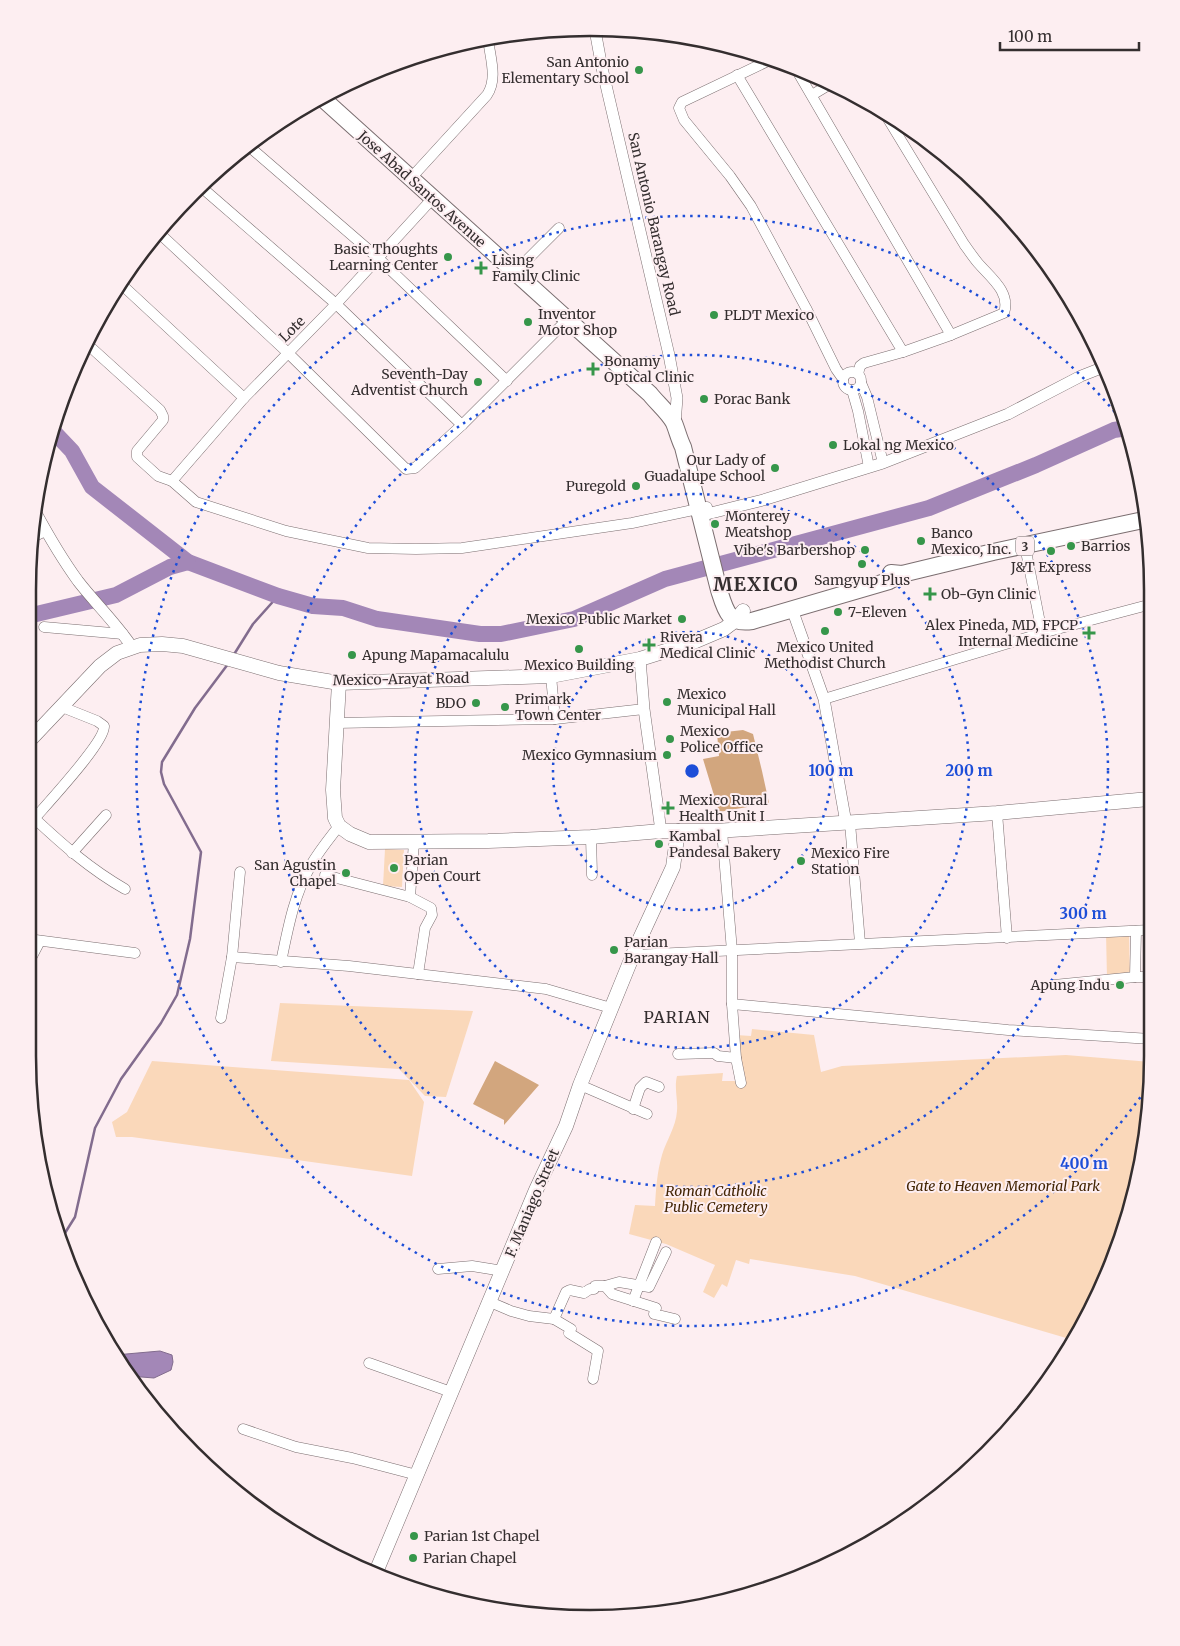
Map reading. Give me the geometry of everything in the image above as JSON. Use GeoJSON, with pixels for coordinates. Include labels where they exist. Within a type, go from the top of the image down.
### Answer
{"type":"FeatureCollection","features":[{"type":"Feature","properties":{"kind":"highway","name":"Jose Abad Santos Avenue"},"geometry":{"type":"LineString","coordinates":[[327,103],[650,394],[674,424],[683,447],[713,548],[723,590],[724,609],[729,616],[739,615]]}},
{"type":"Feature","properties":{"kind":"highway","name":"3"},"geometry":{"type":"LineString","coordinates":[[902,574],[887,573],[739,615],[744,622],[752,621],[889,581],[902,574],[1139,521]]}},
{"type":"Feature","properties":{"kind":"main road","name":"Mexico-Arayat Road"},"geometry":{"type":"LineString","coordinates":[[36,731],[62,707],[100,666],[117,653],[132,647],[149,644],[183,646],[288,675],[339,682],[551,676],[640,658],[691,643],[724,629],[739,615]]}},
{"type":"Feature","properties":{"kind":"main road"},"geometry":{"type":"LineString","coordinates":[[339,682],[334,818],[339,826],[350,834],[369,842],[488,842],[591,837],[660,831],[722,831],[997,813],[1144,800]]}},
{"type":"Feature","properties":{"kind":"main road","name":"F. Maniago Street"},"geometry":{"type":"LineString","coordinates":[[378,1568],[451,1392],[566,1126],[580,1085],[611,1008],[673,867],[678,831]]}},
{"type":"Feature","properties":{"kind":"street","name":"San Antonio Barangay Road"},"geometry":{"type":"LineString","coordinates":[[596,36],[669,355],[677,398],[677,414],[674,424]]}},
{"type":"Feature","properties":{"kind":"street"},"geometry":{"type":"LineString","coordinates":[[411,178],[492,88],[493,80],[489,46]]}},
{"type":"Feature","properties":{"kind":"street"},"geometry":{"type":"LineString","coordinates":[[761,64],[682,102],[679,108],[684,120],[730,176],[751,206],[802,300],[845,386],[852,390],[856,401],[869,467]]}},
{"type":"Feature","properties":{"kind":"street"},"geometry":{"type":"LineString","coordinates":[[737,75],[903,352]]}},
{"type":"Feature","properties":{"kind":"street"},"geometry":{"type":"LineString","coordinates":[[801,78],[951,335]]}},
{"type":"Feature","properties":{"kind":"street"},"geometry":{"type":"LineString","coordinates":[[812,95],[824,88]]}},
{"type":"Feature","properties":{"kind":"street"},"geometry":{"type":"LineString","coordinates":[[852,390],[859,386],[860,366],[864,363],[951,335],[1004,313],[1006,307],[1005,299],[998,285],[978,264],[964,244],[893,127]]}},
{"type":"Feature","properties":{"kind":"street"},"geometry":{"type":"LineString","coordinates":[[254,150],[378,257],[507,381]]}},
{"type":"Feature","properties":{"kind":"street"},"geometry":{"type":"LineString","coordinates":[[206,191],[336,304],[462,425]]}},
{"type":"Feature","properties":{"kind":"street","name":"Lote"},"geometry":{"type":"LineString","coordinates":[[172,481],[244,398],[336,304],[433,198]]}},
{"type":"Feature","properties":{"kind":"street"},"geometry":{"type":"LineString","coordinates":[[514,273],[559,228]]}},
{"type":"Feature","properties":{"kind":"street"},"geometry":{"type":"LineString","coordinates":[[164,237],[288,352],[406,469],[415,468],[462,425],[566,320]]}},
{"type":"Feature","properties":{"kind":"street"},"geometry":{"type":"LineString","coordinates":[[126,288],[244,398]]}},
{"type":"Feature","properties":{"kind":"street"},"geometry":{"type":"LineString","coordinates":[[92,348],[160,410],[163,420],[136,454],[158,476],[172,481],[196,502],[210,507],[286,531],[368,548],[384,549],[462,548],[568,534],[703,512],[763,500],[883,463],[1008,414],[1080,376],[1098,369]]}},
{"type":"Feature","properties":{"kind":"street"},"geometry":{"type":"LineString","coordinates":[[843,379],[850,372],[854,372],[860,378],[868,397],[883,463]]}},
{"type":"Feature","properties":{"kind":"street"},"geometry":{"type":"LineString","coordinates":[[41,522],[78,581],[89,592],[132,647]]}},
{"type":"Feature","properties":{"kind":"street"},"geometry":{"type":"LineString","coordinates":[[39,534],[45,531]]}},
{"type":"Feature","properties":{"kind":"street"},"geometry":{"type":"LineString","coordinates":[[1025,546],[1042,633]]}},
{"type":"Feature","properties":{"kind":"street"},"geometry":{"type":"LineString","coordinates":[[824,699],[1042,633],[1144,606]]}},
{"type":"Feature","properties":{"kind":"street"},"geometry":{"type":"LineString","coordinates":[[792,609],[824,699],[848,823],[860,943]]}},
{"type":"Feature","properties":{"kind":"street"},"geometry":{"type":"LineString","coordinates":[[44,627],[123,634]]}},
{"type":"Feature","properties":{"kind":"street"},"geometry":{"type":"LineString","coordinates":[[640,658],[644,709],[660,831]]}},
{"type":"Feature","properties":{"kind":"street"},"geometry":{"type":"LineString","coordinates":[[551,676],[555,719]]}},
{"type":"Feature","properties":{"kind":"street"},"geometry":{"type":"LineString","coordinates":[[36,816],[93,749],[105,731],[104,726],[98,721],[62,707]]}},
{"type":"Feature","properties":{"kind":"street"},"geometry":{"type":"LineString","coordinates":[[336,723],[555,719],[644,709]]}},
{"type":"Feature","properties":{"kind":"street"},"geometry":{"type":"LineString","coordinates":[[997,813],[1007,938]]}},
{"type":"Feature","properties":{"kind":"street"},"geometry":{"type":"LineString","coordinates":[[72,853],[106,815]]}},
{"type":"Feature","properties":{"kind":"street"},"geometry":{"type":"LineString","coordinates":[[36,826],[101,876],[125,889]]}},
{"type":"Feature","properties":{"kind":"street"},"geometry":{"type":"LineString","coordinates":[[281,962],[290,913],[302,883],[312,863],[339,826]]}},
{"type":"Feature","properties":{"kind":"street"},"geometry":{"type":"LineString","coordinates":[[722,831],[732,951],[732,1004],[740,1083]]}},
{"type":"Feature","properties":{"kind":"street"},"geometry":{"type":"LineString","coordinates":[[591,837],[592,875]]}},
{"type":"Feature","properties":{"kind":"street"},"geometry":{"type":"LineString","coordinates":[[410,897],[414,842]]}},
{"type":"Feature","properties":{"kind":"street"},"geometry":{"type":"LineString","coordinates":[[221,1018],[232,956],[240,872]]}},
{"type":"Feature","properties":{"kind":"street"},"geometry":{"type":"LineString","coordinates":[[325,875],[410,897],[431,908],[432,912],[425,928],[418,974]]}},
{"type":"Feature","properties":{"kind":"street"},"geometry":{"type":"LineString","coordinates":[[634,955],[1144,930]]}},
{"type":"Feature","properties":{"kind":"street"},"geometry":{"type":"LineString","coordinates":[[1135,977],[1136,931]]}},
{"type":"Feature","properties":{"kind":"street"},"geometry":{"type":"LineString","coordinates":[[36,940],[135,952]]}},
{"type":"Feature","properties":{"kind":"street"},"geometry":{"type":"LineString","coordinates":[[36,949],[40,941]]}},
{"type":"Feature","properties":{"kind":"street"},"geometry":{"type":"LineString","coordinates":[[232,956],[418,974],[546,990],[611,1008]]}},
{"type":"Feature","properties":{"kind":"street"},"geometry":{"type":"LineString","coordinates":[[1054,985],[1144,977]]}},
{"type":"Feature","properties":{"kind":"street"},"geometry":{"type":"LineString","coordinates":[[732,1004],[1008,1030],[1144,1039]]}},
{"type":"Feature","properties":{"kind":"street"},"geometry":{"type":"LineString","coordinates":[[678,1054],[714,1053],[718,1056],[736,1058]]}},
{"type":"Feature","properties":{"kind":"street"},"geometry":{"type":"LineString","coordinates":[[633,1108],[642,1085],[646,1082],[659,1087]]}},
{"type":"Feature","properties":{"kind":"street"},"geometry":{"type":"LineString","coordinates":[[580,1085],[647,1114]]}},
{"type":"Feature","properties":{"kind":"street"},"geometry":{"type":"LineString","coordinates":[[633,1301],[656,1242]]}},
{"type":"Feature","properties":{"kind":"street"},"geometry":{"type":"LineString","coordinates":[[554,1319],[566,1292],[570,1290],[584,1294],[595,1286],[605,1286],[619,1282],[649,1287],[666,1252]]}},
{"type":"Feature","properties":{"kind":"street"},"geometry":{"type":"LineString","coordinates":[[438,1269],[472,1266],[503,1271]]}},
{"type":"Feature","properties":{"kind":"street"},"geometry":{"type":"LineString","coordinates":[[605,1286],[612,1294],[656,1308],[654,1314],[675,1320]]}},
{"type":"Feature","properties":{"kind":"street"},"geometry":{"type":"LineString","coordinates":[[490,1302],[529,1316],[554,1319],[571,1329],[569,1333],[598,1351],[593,1379]]}},
{"type":"Feature","properties":{"kind":"street"},"geometry":{"type":"LineString","coordinates":[[369,1363],[451,1392]]}},
{"type":"Feature","properties":{"kind":"street"},"geometry":{"type":"LineString","coordinates":[[243,1429],[296,1447],[352,1458],[417,1475]]}},
{"type":"Feature","properties":{"kind":"green space","name":"Parian Open Court"},"geometry":{"type":"Polygon","coordinates":[[[385,849],[404,850],[402,887],[383,886],[385,849]]]}},
{"type":"Feature","properties":{"kind":"green space"},"geometry":{"type":"Polygon","coordinates":[[[1129,932],[1130,978],[1107,978],[1106,933],[1129,932]]]}},
{"type":"Feature","properties":{"kind":"green space"},"geometry":{"type":"Polygon","coordinates":[[[280,1003],[473,1011],[446,1097],[425,1096],[399,1069],[271,1061],[280,1003]]]}},
{"type":"Feature","properties":{"kind":"green space","name":"Gate to Heaven Memorial Park"},"geometry":{"type":"Polygon","coordinates":[[[752,1029],[814,1035],[821,1072],[842,1066],[1066,1055],[1144,1061],[1139,1128],[1125,1199],[1102,1268],[1067,1338],[855,1276],[750,1259],[749,1264],[736,1260],[727,1287],[722,1284],[714,1298],[703,1292],[715,1265],[666,1244],[629,1234],[635,1205],[655,1206],[660,1161],[676,1117],[677,1076],[723,1073],[722,1081],[739,1081],[736,1035],[751,1036],[752,1029]]]}},
{"type":"Feature","properties":{"kind":"green space"},"geometry":{"type":"Polygon","coordinates":[[[152,1061],[409,1080],[424,1102],[412,1176],[132,1137],[116,1137],[112,1122],[127,1112],[152,1061]]]}},
{"type":"Feature","properties":{"kind":"shaded area"},"geometry":{"type":"Polygon","coordinates":[[[743,730],[753,734],[769,803],[719,812],[703,759],[719,756],[717,733],[743,730]]]}},
{"type":"Feature","properties":{"kind":"shaded area"},"geometry":{"type":"Polygon","coordinates":[[[495,1061],[539,1085],[504,1125],[504,1120],[473,1104],[495,1061]]]}},
{"type":"Feature","properties":{"kind":"shaded area"},"geometry":{"type":"Polygon","coordinates":[[[160,1351],[172,1355],[173,1362],[171,1370],[154,1378],[139,1377],[124,1354],[160,1351]]]}},
{"type":"Feature","properties":{"kind":"waterway"},"geometry":{"type":"LineString","coordinates":[[58,437],[72,451],[92,487],[188,562],[278,596],[313,606],[343,608],[377,619],[480,634],[501,634],[574,619],[665,579],[929,508],[1119,429]]}},
{"type":"Feature","properties":{"kind":"waterway"},"geometry":{"type":"LineString","coordinates":[[36,614],[116,595],[170,567],[188,562]]}},
{"type":"Feature","properties":{"kind":"waterway"},"geometry":{"type":"LineString","coordinates":[[233,656],[253,624],[278,596]]}},
{"type":"Feature","properties":{"kind":"waterway"},"geometry":{"type":"LineString","coordinates":[[65,1232],[75,1217],[95,1128],[121,1079],[161,1023],[177,995],[190,939],[201,852],[164,784],[161,772],[162,762],[195,708],[228,664]]}},
{"type":"Feature","properties":{"kind":"place","name":"San Antonio Elementary School"},"geometry":{"type":"Point","coordinates":[639,70]}},
{"type":"Feature","properties":{"kind":"place","name":"Basic Thoughts Learning Center"},"geometry":{"type":"Point","coordinates":[448,257]}},
{"type":"Feature","properties":{"kind":"place","name":"Lising Family Clinic"},"geometry":{"type":"Point","coordinates":[481,268]}},
{"type":"Feature","properties":{"kind":"place","name":"PLDT Mexico"},"geometry":{"type":"Point","coordinates":[714,315]}},
{"type":"Feature","properties":{"kind":"place","name":"Inventor Motor Shop"},"geometry":{"type":"Point","coordinates":[528,322]}},
{"type":"Feature","properties":{"kind":"place","name":"Bonamy Optical Clinic"},"geometry":{"type":"Point","coordinates":[593,369]}},
{"type":"Feature","properties":{"kind":"place","name":"Seventh-Day Adventist Church"},"geometry":{"type":"Point","coordinates":[478,382]}},
{"type":"Feature","properties":{"kind":"place","name":"Porac Bank"},"geometry":{"type":"Point","coordinates":[704,399]}},
{"type":"Feature","properties":{"kind":"place","name":"Lokal ng Mexico"},"geometry":{"type":"Point","coordinates":[833,445]}},
{"type":"Feature","properties":{"kind":"place","name":"Our Lady of Guadalupe School"},"geometry":{"type":"Point","coordinates":[775,468]}},
{"type":"Feature","properties":{"kind":"place","name":"Puregold"},"geometry":{"type":"Point","coordinates":[636,486]}},
{"type":"Feature","properties":{"kind":"place","name":"Monterey Meatshop"},"geometry":{"type":"Point","coordinates":[715,524]}},
{"type":"Feature","properties":{"kind":"place","name":"Banco Mexico, Inc."},"geometry":{"type":"Point","coordinates":[921,541]}},
{"type":"Feature","properties":{"kind":"place","name":"Barrios"},"geometry":{"type":"Point","coordinates":[1071,546]}},
{"type":"Feature","properties":{"kind":"place","name":"Vibe's Barbershop"},"geometry":{"type":"Point","coordinates":[865,550]}},
{"type":"Feature","properties":{"kind":"place","name":"J&T Express"},"geometry":{"type":"Point","coordinates":[1051,551]}},
{"type":"Feature","properties":{"kind":"place","name":"Samgyup Plus"},"geometry":{"type":"Point","coordinates":[862,564]}},
{"type":"Feature","properties":{"kind":"place","name":"Ob-Gyn Clinic"},"geometry":{"type":"Point","coordinates":[930,594]}},
{"type":"Feature","properties":{"kind":"place","name":"7-Eleven"},"geometry":{"type":"Point","coordinates":[838,612]}},
{"type":"Feature","properties":{"kind":"place","name":"Mexico Public Market"},"geometry":{"type":"Point","coordinates":[682,619]}},
{"type":"Feature","properties":{"kind":"place","name":"Mexico United Methodist Church"},"geometry":{"type":"Point","coordinates":[825,631]}},
{"type":"Feature","properties":{"kind":"place","name":"Alex Pineda, MD, FPCP Internal Medicine"},"geometry":{"type":"Point","coordinates":[1089,633]}},
{"type":"Feature","properties":{"kind":"place","name":"Rivera Medical Clinic"},"geometry":{"type":"Point","coordinates":[649,645]}},
{"type":"Feature","properties":{"kind":"place","name":"Mexico Building"},"geometry":{"type":"Point","coordinates":[579,649]}},
{"type":"Feature","properties":{"kind":"place","name":"Apung Mapamacalulu"},"geometry":{"type":"Point","coordinates":[352,655]}},
{"type":"Feature","properties":{"kind":"place","name":"Mexico Municipal Hall"},"geometry":{"type":"Point","coordinates":[667,702]}},
{"type":"Feature","properties":{"kind":"place","name":"BDO"},"geometry":{"type":"Point","coordinates":[476,703]}},
{"type":"Feature","properties":{"kind":"place","name":"Primark Town Center"},"geometry":{"type":"Point","coordinates":[505,707]}},
{"type":"Feature","properties":{"kind":"place","name":"Mexico Police Office"},"geometry":{"type":"Point","coordinates":[670,739]}},
{"type":"Feature","properties":{"kind":"place","name":"Mexico Gymnasium"},"geometry":{"type":"Point","coordinates":[667,755]}},
{"type":"Feature","properties":{"kind":"place","name":"Mexico Rural Health Unit I"},"geometry":{"type":"Point","coordinates":[668,808]}},
{"type":"Feature","properties":{"kind":"place","name":"Kambal Pandesal Bakery"},"geometry":{"type":"Point","coordinates":[659,844]}},
{"type":"Feature","properties":{"kind":"place","name":"Mexico Fire Station"},"geometry":{"type":"Point","coordinates":[801,861]}},
{"type":"Feature","properties":{"kind":"place","name":"Parian Open Court"},"geometry":{"type":"Point","coordinates":[394,868]}},
{"type":"Feature","properties":{"kind":"place","name":"San Agustin Chapel"},"geometry":{"type":"Point","coordinates":[346,873]}},
{"type":"Feature","properties":{"kind":"place","name":"Parian Barangay Hall"},"geometry":{"type":"Point","coordinates":[614,950]}},
{"type":"Feature","properties":{"kind":"place","name":"Apung Indu"},"geometry":{"type":"Point","coordinates":[1120,985]}},
{"type":"Feature","properties":{"kind":"place","name":"Parian 1st Chapel"},"geometry":{"type":"Point","coordinates":[414,1536]}},
{"type":"Feature","properties":{"kind":"place","name":"Parian Chapel"},"geometry":{"type":"Point","coordinates":[413,1558]}},
{"type":"Feature","properties":{"kind":"district","name":"MEXICO"},"geometry":{"type":"Point","coordinates":[756,584]}},
{"type":"Feature","properties":{"kind":"district","name":"PARIAN"},"geometry":{"type":"Point","coordinates":[677,1017]}},
{"type":"Feature","properties":{"kind":"park label","name":"Roman Catholic Public Cemetery"},"geometry":{"type":"Point","coordinates":[716,1200]}}]}
